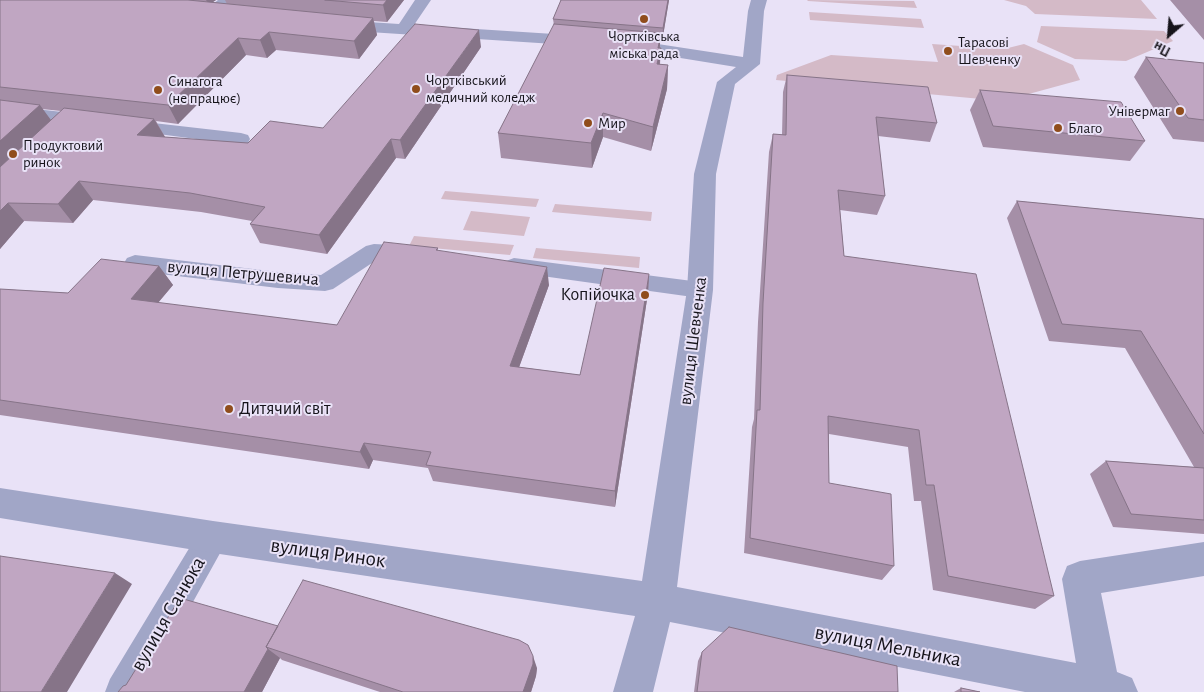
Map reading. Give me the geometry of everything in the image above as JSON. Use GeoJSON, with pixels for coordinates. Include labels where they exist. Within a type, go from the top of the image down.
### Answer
{"type":"FeatureCollection","features":[{"type":"Feature","properties":{"kind":"street"},"geometry":{"type":"LineString","coordinates":[[403,30],[423,0]]}},
{"type":"Feature","properties":{"kind":"street"},"geometry":{"type":"LineString","coordinates":[[325,24],[643,46],[751,64],[759,0]]}},
{"type":"Feature","properties":{"kind":"street"},"geometry":{"type":"LineString","coordinates":[[191,11],[210,13],[228,8]]}},
{"type":"Feature","properties":{"kind":"street","name":"вулиця Шевченка"},"geometry":{"type":"LineString","coordinates":[[633,692],[657,601],[700,290],[705,174],[726,82],[751,64]]}},
{"type":"Feature","properties":{"kind":"street","name":"вулиця Ринок"},"geometry":{"type":"LineString","coordinates":[[0,503],[657,601]]}},
{"type":"Feature","properties":{"kind":"street"},"geometry":{"type":"LineString","coordinates":[[1109,689],[1080,580],[1204,559]]}},
{"type":"Feature","properties":{"kind":"street","name":"вулиця Мельника"},"geometry":{"type":"LineString","coordinates":[[657,601],[1109,689]]}},
{"type":"Feature","properties":{"kind":"lane"},"geometry":{"type":"LineString","coordinates":[[0,110],[241,139]]}},
{"type":"Feature","properties":{"kind":"lane"},"geometry":{"type":"LineString","coordinates":[[52,137],[72,118]]}},
{"type":"Feature","properties":{"kind":"lane","name":"вулиця Петрушевича"},"geometry":{"type":"LineString","coordinates":[[135,263],[278,280],[325,283],[374,251],[433,256]]}},
{"type":"Feature","properties":{"kind":"lane"},"geometry":{"type":"LineString","coordinates":[[492,264],[700,290]]}},
{"type":"Feature","properties":{"kind":"lane","name":"вулиця Санюка"},"geometry":{"type":"LineString","coordinates":[[123,692],[213,536]]}},
{"type":"Feature","properties":{"kind":"shaded area"},"geometry":{"type":"Polygon","coordinates":[[[1004,0],[1141,0],[1157,19],[1035,14],[1026,6],[1004,0]]]}},
{"type":"Feature","properties":{"kind":"shaded area"},"geometry":{"type":"Polygon","coordinates":[[[808,1],[914,1],[917,8],[808,1]]]}},
{"type":"Feature","properties":{"kind":"shaded area"},"geometry":{"type":"Polygon","coordinates":[[[809,12],[921,19],[924,28],[810,20],[809,12]]]}},
{"type":"Feature","properties":{"kind":"shaded area"},"geometry":{"type":"Polygon","coordinates":[[[1041,26],[1164,31],[1173,41],[1126,61],[1075,59],[1037,42],[1041,26]]]}},
{"type":"Feature","properties":{"kind":"shaded area"},"geometry":{"type":"Polygon","coordinates":[[[932,44],[1004,49],[1024,44],[1073,65],[1080,80],[1003,101],[776,80],[777,75],[831,55],[938,62],[932,44]]]}},
{"type":"Feature","properties":{"kind":"shaded area"},"geometry":{"type":"Polygon","coordinates":[[[445,191],[539,199],[536,207],[441,199],[445,191]]]}},
{"type":"Feature","properties":{"kind":"shaded area"},"geometry":{"type":"Polygon","coordinates":[[[555,204],[652,212],[651,221],[552,212],[555,204]]]}},
{"type":"Feature","properties":{"kind":"shaded area"},"geometry":{"type":"Polygon","coordinates":[[[471,211],[530,217],[524,236],[463,230],[471,211]]]}},
{"type":"Feature","properties":{"kind":"shaded area"},"geometry":{"type":"Polygon","coordinates":[[[414,236],[514,245],[510,255],[409,246],[414,236]]]}},
{"type":"Feature","properties":{"kind":"shaded area"},"geometry":{"type":"Polygon","coordinates":[[[536,248],[640,257],[639,268],[533,258],[536,248]]]}},
{"type":"Feature","properties":{"kind":"building"},"geometry":{"type":"Polygon","coordinates":[[[0,0],[188,0],[373,18],[354,41],[269,32],[260,40],[238,38],[168,105],[0,87],[0,0]]]}},
{"type":"Feature","properties":{"kind":"building"},"geometry":{"type":"Polygon","coordinates":[[[325,0],[387,0],[383,5],[325,0]]]}},
{"type":"Feature","properties":{"kind":"building"},"geometry":{"type":"Polygon","coordinates":[[[561,0],[668,0],[663,28],[553,19],[561,0]]]}},
{"type":"Feature","properties":{"kind":"building"},"geometry":{"type":"Polygon","coordinates":[[[415,24],[479,30],[400,140],[391,139],[319,235],[250,224],[265,207],[190,193],[79,181],[58,204],[8,203],[0,211],[0,167],[64,108],[154,119],[137,135],[248,143],[270,121],[323,128],[415,24]]]}},
{"type":"Feature","properties":{"kind":"building"},"geometry":{"type":"Polygon","coordinates":[[[554,24],[661,33],[658,48],[661,48],[657,64],[668,65],[653,127],[603,113],[591,143],[498,133],[554,24]]]}},
{"type":"Feature","properties":{"kind":"building"},"geometry":{"type":"Polygon","coordinates":[[[1146,57],[1204,63],[1204,120],[1188,118],[1146,57]]]}},
{"type":"Feature","properties":{"kind":"building"},"geometry":{"type":"Polygon","coordinates":[[[787,75],[928,87],[937,123],[876,117],[885,196],[838,190],[844,256],[976,274],[1054,596],[948,576],[934,485],[926,485],[919,430],[828,416],[829,483],[891,494],[894,566],[750,538],[757,410],[760,410],[763,303],[773,134],[786,135],[787,75]]]}},
{"type":"Feature","properties":{"kind":"building"},"geometry":{"type":"Polygon","coordinates":[[[980,90],[1121,102],[1145,141],[993,126],[980,90]]]}},
{"type":"Feature","properties":{"kind":"building"},"geometry":{"type":"Polygon","coordinates":[[[0,100],[40,105],[0,141],[0,100]]]}},
{"type":"Feature","properties":{"kind":"building"},"geometry":{"type":"Polygon","coordinates":[[[1017,201],[1204,219],[1204,434],[1141,331],[1062,324],[1017,201]]]}},
{"type":"Feature","properties":{"kind":"building"},"geometry":{"type":"Polygon","coordinates":[[[384,242],[438,248],[436,250],[547,267],[510,366],[580,375],[604,268],[649,274],[615,491],[426,465],[431,452],[364,443],[360,452],[0,400],[0,289],[68,293],[101,259],[159,266],[131,299],[337,325],[384,242]]]}},
{"type":"Feature","properties":{"kind":"building"},"geometry":{"type":"Polygon","coordinates":[[[1106,461],[1204,468],[1204,520],[1131,514],[1106,461]]]}},
{"type":"Feature","properties":{"kind":"building"},"geometry":{"type":"Polygon","coordinates":[[[0,556],[115,573],[41,692],[0,692],[0,556]]]}},
{"type":"Feature","properties":{"kind":"building"},"geometry":{"type":"Polygon","coordinates":[[[303,580],[519,640],[528,645],[533,656],[533,664],[523,692],[403,692],[266,647],[303,580]]]}},
{"type":"Feature","properties":{"kind":"building"},"geometry":{"type":"Polygon","coordinates":[[[180,598],[278,626],[266,647],[268,649],[244,692],[118,692],[126,685],[180,598]]]}},
{"type":"Feature","properties":{"kind":"building"},"geometry":{"type":"Polygon","coordinates":[[[729,627],[897,666],[898,692],[697,692],[702,652],[729,627]]]}},
{"type":"Feature","properties":{"kind":"building"},"geometry":{"type":"Polygon","coordinates":[[[961,688],[980,692],[961,692],[961,688]]]}},
{"type":"Feature","properties":{"kind":"place","name":"Чортківська міська рада"},"geometry":{"type":"Point","coordinates":[644,19]}},
{"type":"Feature","properties":{"kind":"place","name":"Тарасові Шевченку"},"geometry":{"type":"Point","coordinates":[948,51]}},
{"type":"Feature","properties":{"kind":"place","name":"Чортківський медичний коледж"},"geometry":{"type":"Point","coordinates":[416,89]}},
{"type":"Feature","properties":{"kind":"place","name":"Синагога (не працює)"},"geometry":{"type":"Point","coordinates":[158,90]}},
{"type":"Feature","properties":{"kind":"place","name":"Універмаг"},"geometry":{"type":"Point","coordinates":[1180,111]}},
{"type":"Feature","properties":{"kind":"place","name":"Мир"},"geometry":{"type":"Point","coordinates":[588,123]}},
{"type":"Feature","properties":{"kind":"place","name":"Благо"},"geometry":{"type":"Point","coordinates":[1058,128]}},
{"type":"Feature","properties":{"kind":"place","name":"Продуктовий ринок"},"geometry":{"type":"Point","coordinates":[13,154]}},
{"type":"Feature","properties":{"kind":"place","name":"Копійочка"},"geometry":{"type":"Point","coordinates":[645,295]}},
{"type":"Feature","properties":{"kind":"place","name":"Дитячий світ"},"geometry":{"type":"Point","coordinates":[229,409]}}]}
